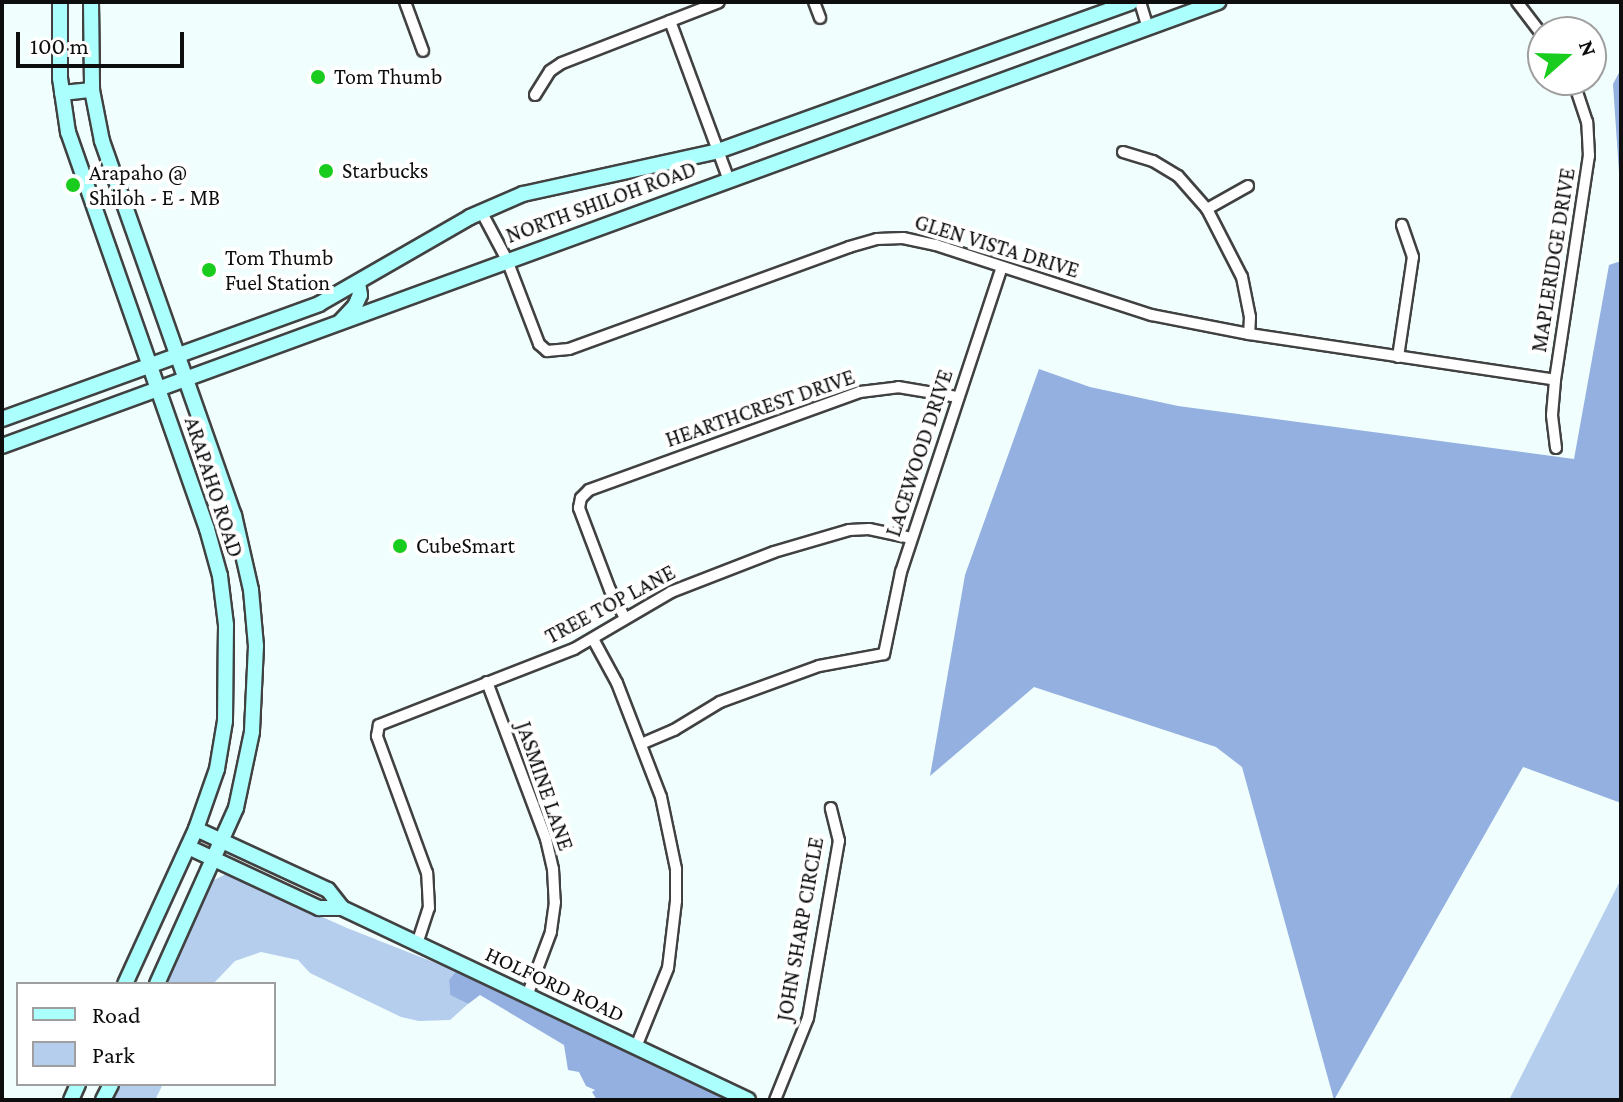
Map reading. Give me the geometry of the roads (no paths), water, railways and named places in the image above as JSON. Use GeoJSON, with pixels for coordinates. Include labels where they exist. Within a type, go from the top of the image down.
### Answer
{"type":"FeatureCollection","features":[{"type":"Feature","properties":{"kind":"main road","name":"ARAPAHO ROAD"},"geometry":{"type":"LineString","coordinates":[[60,2],[62,93],[68,132],[86,192],[159,390],[213,549],[224,601],[228,657],[218,762],[196,829],[126,982]]}},
{"type":"Feature","properties":{"kind":"main road","name":"ARAPAHO ROAD"},"geometry":{"type":"LineString","coordinates":[[91,2],[92,90],[108,160],[241,541],[251,590],[256,657],[252,732],[239,798],[223,841],[158,982]]}},
{"type":"Feature","properties":{"kind":"main road","name":"NORTH SHILOH ROAD"},"geometry":{"type":"LineString","coordinates":[[2,419],[309,308],[481,211],[546,188],[718,151],[1131,2]]}},
{"type":"Feature","properties":{"kind":"main road","name":"NORTH SHILOH ROAD"},"geometry":{"type":"LineString","coordinates":[[2,446],[186,381],[728,178],[1218,2]]}},
{"type":"Feature","properties":{"kind":"main road"},"geometry":{"type":"LineString","coordinates":[[62,93],[92,90]]}},
{"type":"Feature","properties":{"kind":"main road"},"geometry":{"type":"LineString","coordinates":[[337,325],[355,306],[360,295],[358,283]]}},
{"type":"Feature","properties":{"kind":"main road"},"geometry":{"type":"LineString","coordinates":[[37,406],[46,431]]}},
{"type":"Feature","properties":{"kind":"main road"},"geometry":{"type":"LineString","coordinates":[[228,657],[256,657]]}},
{"type":"Feature","properties":{"kind":"main road","name":"HOLFORD ROAD"},"geometry":{"type":"LineString","coordinates":[[196,829],[328,890],[342,908]]}},
{"type":"Feature","properties":{"kind":"main road","name":"HOLFORD ROAD"},"geometry":{"type":"LineString","coordinates":[[188,847],[319,908],[342,908],[748,1100]]}},
{"type":"Feature","properties":{"kind":"street"},"geometry":{"type":"LineString","coordinates":[[405,2],[423,51]]}},
{"type":"Feature","properties":{"kind":"street"},"geometry":{"type":"LineString","coordinates":[[535,95],[550,71],[562,63],[719,2]]}},
{"type":"Feature","properties":{"kind":"street"},"geometry":{"type":"LineString","coordinates":[[814,2],[820,18]]}},
{"type":"Feature","properties":{"kind":"street"},"geometry":{"type":"LineString","coordinates":[[1140,2],[1148,28]]}},
{"type":"Feature","properties":{"kind":"street"},"geometry":{"type":"LineString","coordinates":[[670,21],[728,178]]}},
{"type":"Feature","properties":{"kind":"street","name":"MAPLERIDGE DRIVE"},"geometry":{"type":"LineString","coordinates":[[1556,448],[1552,415],[1555,380],[1589,156],[1587,122],[1578,96]]}},
{"type":"Feature","properties":{"kind":"street"},"geometry":{"type":"LineString","coordinates":[[1123,152],[1153,161],[1178,176],[1207,209],[1242,277],[1250,317],[1249,334]]}},
{"type":"Feature","properties":{"kind":"street"},"geometry":{"type":"LineString","coordinates":[[1207,209],[1248,186]]}},
{"type":"Feature","properties":{"kind":"street","name":"GLEN VISTA DRIVE"},"geometry":{"type":"LineString","coordinates":[[481,211],[507,260],[539,344],[547,351],[559,352],[866,241],[891,238],[920,240],[1152,315],[1249,334],[1555,380]]}},
{"type":"Feature","properties":{"kind":"street"},"geometry":{"type":"LineString","coordinates":[[1398,357],[1413,257],[1402,225]]}},
{"type":"Feature","properties":{"kind":"street","name":"LACEWOOD DRIVE"},"geometry":{"type":"LineString","coordinates":[[641,744],[674,730],[720,702],[819,666],[884,654],[911,538],[1002,267]]}},
{"type":"Feature","properties":{"kind":"street","name":"HEARTHCREST DRIVE"},"geometry":{"type":"LineString","coordinates":[[625,618],[604,576],[579,508],[581,498],[589,490],[860,392],[898,387],[958,397]]}},
{"type":"Feature","properties":{"kind":"street","name":"TREE TOP LANE"},"geometry":{"type":"LineString","coordinates":[[417,944],[429,908],[427,873],[377,736],[379,725],[593,639],[671,592],[826,534],[869,529],[911,538]]}},
{"type":"Feature","properties":{"kind":"street"},"geometry":{"type":"LineString","coordinates":[[593,639],[617,683],[668,821],[676,901],[668,968],[636,1047]]}},
{"type":"Feature","properties":{"kind":"street","name":"JASMINE LANE"},"geometry":{"type":"LineString","coordinates":[[487,682],[546,839],[553,869],[555,902],[551,932],[527,996]]}},
{"type":"Feature","properties":{"kind":"street","name":"JOHN SHARP CIRCLE"},"geometry":{"type":"LineString","coordinates":[[775,1100],[808,1018],[839,841],[831,808]]}},
{"type":"Feature","properties":{"kind":"place","name":"Tom Thumb"},"geometry":{"type":"Point","coordinates":[318,77]}},
{"type":"Feature","properties":{"kind":"place","name":"Starbucks"},"geometry":{"type":"Point","coordinates":[326,171]}},
{"type":"Feature","properties":{"kind":"place","name":"Arapaho @ Shiloh - E - MB"},"geometry":{"type":"Point","coordinates":[73,185]}},
{"type":"Feature","properties":{"kind":"place","name":"Tom Thumb Fuel Station"},"geometry":{"type":"Point","coordinates":[209,270]}},
{"type":"Feature","properties":{"kind":"place","name":"CubeSmart"},"geometry":{"type":"Point","coordinates":[400,546]}}]}
